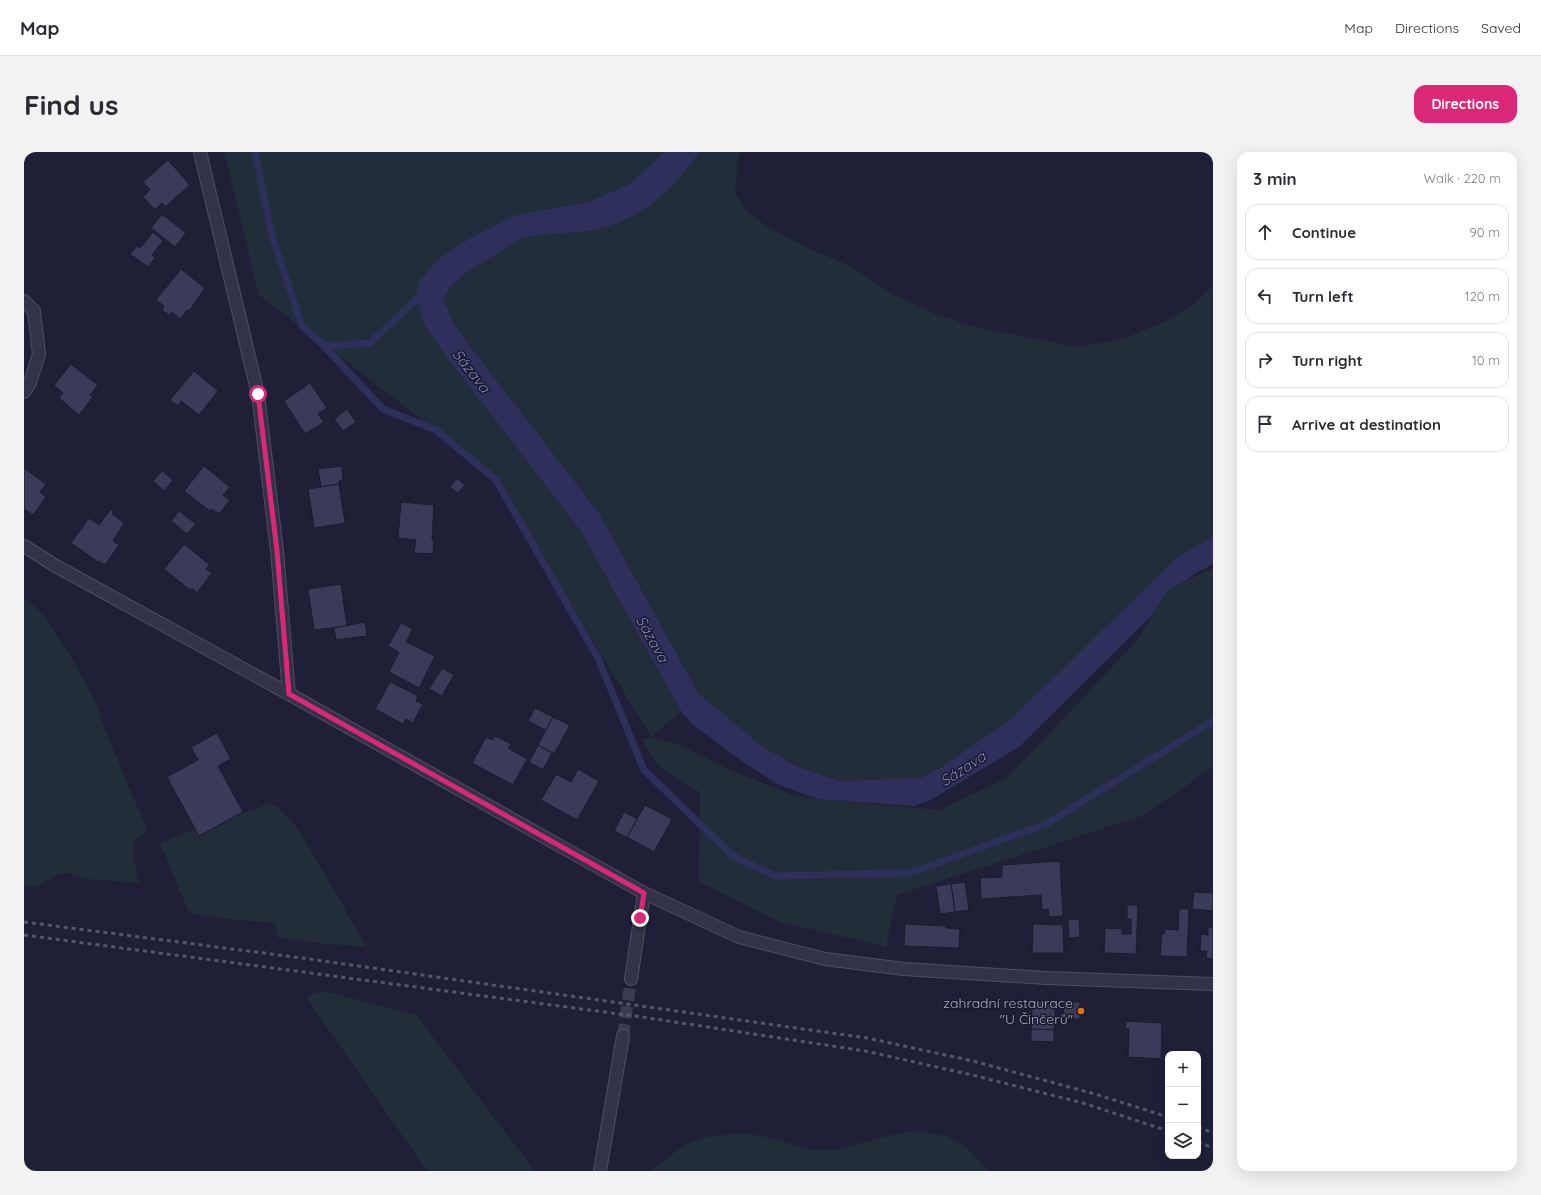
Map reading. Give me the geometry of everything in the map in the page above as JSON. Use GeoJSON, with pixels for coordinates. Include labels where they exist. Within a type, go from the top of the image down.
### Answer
{"type":"FeatureCollection","features":[{"type":"Feature","properties":{"kind":"street"},"geometry":{"type":"LineString","coordinates":[[200,152],[258,394],[277,551],[289,694]]}},
{"type":"Feature","properties":{"kind":"street"},"geometry":{"type":"LineString","coordinates":[[24,301],[34,311],[39,354],[30,383],[24,392]]}},
{"type":"Feature","properties":{"kind":"street"},"geometry":{"type":"LineString","coordinates":[[24,546],[54,565],[289,694],[644,893],[739,937],[826,959],[904,969],[1046,978],[1213,984]]}},
{"type":"Feature","properties":{"kind":"street"},"geometry":{"type":"LineString","coordinates":[[631,979],[644,893]]}},
{"type":"Feature","properties":{"kind":"street"},"geometry":{"type":"LineString","coordinates":[[600,1171],[622,1036]]}},
{"type":"Feature","properties":{"kind":"shaded area"},"geometry":{"type":"Polygon","coordinates":[[[224,152],[664,152],[630,184],[588,202],[515,215],[472,237],[442,256],[430,268],[419,282],[417,292],[418,303],[425,326],[448,359],[580,530],[681,711],[652,737],[678,744],[730,770],[793,795],[818,799],[940,810],[1008,777],[1134,644],[1169,589],[1213,568],[1213,767],[1142,816],[897,895],[886,947],[780,922],[699,882],[700,792],[674,777],[651,757],[643,739],[651,737],[496,480],[436,430],[259,295],[224,152]]]}},
{"type":"Feature","properties":{"kind":"shaded area"},"geometry":{"type":"Polygon","coordinates":[[[700,152],[741,152],[738,158],[735,194],[746,210],[766,226],[810,249],[850,266],[891,293],[935,314],[979,328],[1078,347],[1123,339],[1164,322],[1192,305],[1213,285],[1213,536],[1176,558],[1011,719],[940,768],[920,778],[839,781],[796,766],[762,746],[699,694],[599,513],[470,346],[452,321],[444,300],[449,288],[464,274],[522,238],[591,231],[619,223],[650,206],[676,182],[700,152]]]}},
{"type":"Feature","properties":{"kind":"shaded area"},"geometry":{"type":"Polygon","coordinates":[[[24,598],[43,614],[77,667],[97,706],[105,730],[147,830],[134,840],[134,859],[139,883],[87,879],[68,873],[57,875],[37,887],[24,885],[24,598]]]}},
{"type":"Feature","properties":{"kind":"shaded area"},"geometry":{"type":"Polygon","coordinates":[[[269,804],[278,807],[291,820],[303,837],[367,947],[278,938],[275,923],[226,919],[189,913],[160,843],[269,804]]]}},
{"type":"Feature","properties":{"kind":"shaded area"},"geometry":{"type":"Polygon","coordinates":[[[323,992],[337,994],[416,1015],[535,1171],[427,1171],[306,997],[314,993],[323,992]]]}},
{"type":"Feature","properties":{"kind":"shaded area"},"geometry":{"type":"Polygon","coordinates":[[[919,1131],[947,1136],[963,1145],[989,1171],[651,1171],[687,1144],[705,1137],[744,1133],[766,1137],[815,1150],[837,1149],[899,1133],[919,1131]]]}},
{"type":"Feature","properties":{"kind":"water","name":"Sázava"},"geometry":{"type":"Polygon","coordinates":[[[664,152],[700,152],[676,182],[650,206],[619,223],[591,231],[522,238],[464,274],[449,288],[444,300],[452,321],[470,346],[599,513],[699,694],[762,746],[796,766],[839,781],[920,778],[940,768],[1011,719],[1176,558],[1213,536],[1213,564],[1169,589],[1152,615],[1020,746],[931,800],[913,806],[818,799],[777,784],[746,764],[692,724],[681,711],[580,530],[448,359],[425,326],[418,303],[417,292],[419,282],[442,256],[472,237],[515,215],[588,202],[630,184],[664,152]]]}},
{"type":"Feature","properties":{"kind":"building"},"geometry":{"type":"Polygon","coordinates":[[[168,160],[190,185],[165,207],[162,203],[155,210],[143,197],[150,190],[143,182],[168,160]]]}},
{"type":"Feature","properties":{"kind":"building"},"geometry":{"type":"Polygon","coordinates":[[[162,214],[186,233],[175,247],[151,228],[162,214]]]}},
{"type":"Feature","properties":{"kind":"building"},"geometry":{"type":"Polygon","coordinates":[[[153,232],[163,241],[152,255],[155,258],[148,267],[130,254],[137,246],[140,248],[153,232]]]}},
{"type":"Feature","properties":{"kind":"building"},"geometry":{"type":"Polygon","coordinates":[[[181,269],[205,288],[189,311],[187,310],[180,319],[172,312],[169,315],[162,310],[164,306],[156,300],[181,269]]]}},
{"type":"Feature","properties":{"kind":"building"},"geometry":{"type":"Polygon","coordinates":[[[71,364],[98,385],[90,395],[93,397],[79,415],[59,398],[63,393],[54,385],[71,364]]]}},
{"type":"Feature","properties":{"kind":"building"},"geometry":{"type":"Polygon","coordinates":[[[194,371],[218,391],[199,415],[181,401],[178,406],[170,400],[194,371]]]}},
{"type":"Feature","properties":{"kind":"building"},"geometry":{"type":"Polygon","coordinates":[[[310,383],[327,408],[318,414],[324,422],[305,434],[284,401],[310,383]]]}},
{"type":"Feature","properties":{"kind":"building"},"geometry":{"type":"Polygon","coordinates":[[[347,409],[356,422],[343,431],[334,419],[347,409]]]}},
{"type":"Feature","properties":{"kind":"building"},"geometry":{"type":"Polygon","coordinates":[[[204,466],[230,487],[223,495],[230,500],[219,514],[212,509],[210,511],[184,491],[204,466]]]}},
{"type":"Feature","properties":{"kind":"building"},"geometry":{"type":"Polygon","coordinates":[[[342,466],[343,480],[339,481],[339,484],[321,487],[318,469],[342,466]]]}},
{"type":"Feature","properties":{"kind":"building"},"geometry":{"type":"Polygon","coordinates":[[[24,468],[46,484],[40,492],[46,497],[33,515],[24,509],[24,468]]]}},
{"type":"Feature","properties":{"kind":"building"},"geometry":{"type":"Polygon","coordinates":[[[162,471],[173,480],[164,491],[153,481],[162,471]]]}},
{"type":"Feature","properties":{"kind":"building"},"geometry":{"type":"Polygon","coordinates":[[[457,478],[465,485],[458,493],[450,487],[457,478]]]}},
{"type":"Feature","properties":{"kind":"building"},"geometry":{"type":"Polygon","coordinates":[[[339,484],[345,523],[314,528],[308,489],[339,484]]]}},
{"type":"Feature","properties":{"kind":"building"},"geometry":{"type":"Polygon","coordinates":[[[401,502],[434,505],[432,540],[434,540],[433,554],[414,553],[416,540],[398,538],[401,502]]]}},
{"type":"Feature","properties":{"kind":"building"},"geometry":{"type":"Polygon","coordinates":[[[111,509],[114,511],[112,514],[124,523],[113,541],[119,545],[105,565],[99,561],[98,562],[71,543],[89,518],[99,525],[111,509]]]}},
{"type":"Feature","properties":{"kind":"building"},"geometry":{"type":"Polygon","coordinates":[[[179,511],[196,524],[187,534],[171,521],[179,511]]]}},
{"type":"Feature","properties":{"kind":"building"},"geometry":{"type":"Polygon","coordinates":[[[184,544],[210,565],[206,569],[212,573],[197,593],[192,588],[190,590],[164,569],[184,544]]]}},
{"type":"Feature","properties":{"kind":"building"},"geometry":{"type":"Polygon","coordinates":[[[341,584],[347,626],[314,630],[308,589],[341,584]]]}},
{"type":"Feature","properties":{"kind":"building"},"geometry":{"type":"Polygon","coordinates":[[[365,622],[367,636],[336,640],[334,628],[365,622]]]}},
{"type":"Feature","properties":{"kind":"building"},"geometry":{"type":"Polygon","coordinates":[[[401,623],[413,629],[406,642],[435,656],[419,688],[389,672],[399,652],[388,646],[401,623]]]}},
{"type":"Feature","properties":{"kind":"building"},"geometry":{"type":"Polygon","coordinates":[[[442,668],[454,675],[442,696],[429,689],[442,668]]]}},
{"type":"Feature","properties":{"kind":"building"},"geometry":{"type":"Polygon","coordinates":[[[390,682],[418,696],[416,701],[423,704],[413,723],[406,719],[403,724],[375,709],[390,682]]]}},
{"type":"Feature","properties":{"kind":"building"},"geometry":{"type":"Polygon","coordinates":[[[535,708],[553,717],[546,730],[528,721],[535,708]]]}},
{"type":"Feature","properties":{"kind":"building"},"geometry":{"type":"Polygon","coordinates":[[[553,717],[570,725],[554,754],[538,745],[553,717]]]}},
{"type":"Feature","properties":{"kind":"building"},"geometry":{"type":"Polygon","coordinates":[[[217,733],[231,759],[218,766],[243,812],[199,836],[167,777],[198,760],[191,747],[217,733]]]}},
{"type":"Feature","properties":{"kind":"building"},"geometry":{"type":"Polygon","coordinates":[[[495,736],[511,744],[508,748],[527,759],[513,785],[472,763],[486,737],[493,740],[495,736]]]}},
{"type":"Feature","properties":{"kind":"building"},"geometry":{"type":"Polygon","coordinates":[[[538,745],[552,753],[543,770],[529,762],[538,745]]]}},
{"type":"Feature","properties":{"kind":"building"},"geometry":{"type":"Polygon","coordinates":[[[578,769],[599,781],[577,820],[541,800],[556,774],[571,782],[578,769]]]}},
{"type":"Feature","properties":{"kind":"building"},"geometry":{"type":"Polygon","coordinates":[[[645,805],[672,819],[654,852],[627,837],[645,805]]]}},
{"type":"Feature","properties":{"kind":"building"},"geometry":{"type":"Polygon","coordinates":[[[624,812],[637,819],[627,837],[628,838],[614,831],[624,812]]]}},
{"type":"Feature","properties":{"kind":"building"},"geometry":{"type":"Polygon","coordinates":[[[1060,861],[1063,916],[1049,917],[1048,909],[1042,910],[1041,895],[981,899],[980,878],[1002,877],[1002,865],[1060,861]]]}},
{"type":"Feature","properties":{"kind":"building"},"geometry":{"type":"Polygon","coordinates":[[[965,882],[969,910],[955,912],[951,884],[965,882]]]}},
{"type":"Feature","properties":{"kind":"building"},"geometry":{"type":"Polygon","coordinates":[[[951,884],[955,912],[940,914],[936,886],[951,884]]]}},
{"type":"Feature","properties":{"kind":"building"},"geometry":{"type":"Polygon","coordinates":[[[1194,892],[1213,893],[1213,911],[1192,909],[1194,892]]]}},
{"type":"Feature","properties":{"kind":"building"},"geometry":{"type":"Polygon","coordinates":[[[1127,905],[1138,905],[1136,954],[1104,953],[1105,928],[1122,929],[1122,934],[1131,934],[1131,919],[1127,919],[1127,905]]]}},
{"type":"Feature","properties":{"kind":"building"},"geometry":{"type":"Polygon","coordinates":[[[1179,909],[1189,909],[1187,957],[1160,956],[1162,934],[1164,934],[1165,929],[1178,930],[1179,909]]]}},
{"type":"Feature","properties":{"kind":"building"},"geometry":{"type":"Polygon","coordinates":[[[1079,919],[1080,937],[1069,938],[1068,920],[1079,919]]]}},
{"type":"Feature","properties":{"kind":"building"},"geometry":{"type":"Polygon","coordinates":[[[905,924],[946,926],[946,928],[960,929],[959,948],[904,946],[905,924]]]}},
{"type":"Feature","properties":{"kind":"building"},"geometry":{"type":"Polygon","coordinates":[[[1033,924],[1063,925],[1064,953],[1032,953],[1033,924]]]}},
{"type":"Feature","properties":{"kind":"building"},"geometry":{"type":"Polygon","coordinates":[[[1208,927],[1213,927],[1213,959],[1206,958],[1207,951],[1200,951],[1201,934],[1208,935],[1208,927]]]}},
{"type":"Feature","properties":{"kind":"building"},"geometry":{"type":"Polygon","coordinates":[[[1032,1001],[1055,1002],[1055,1019],[1032,1018],[1032,1001]]]}},
{"type":"Feature","properties":{"kind":"building"},"geometry":{"type":"Polygon","coordinates":[[[1064,1002],[1080,1002],[1080,1019],[1063,1019],[1064,1002]]]}},
{"type":"Feature","properties":{"kind":"building"},"geometry":{"type":"Polygon","coordinates":[[[1032,1018],[1055,1019],[1054,1030],[1031,1029],[1032,1018]]]}},
{"type":"Feature","properties":{"kind":"building"},"geometry":{"type":"Polygon","coordinates":[[[1126,1021],[1162,1023],[1161,1059],[1128,1057],[1129,1029],[1125,1029],[1126,1021]]]}},
{"type":"Feature","properties":{"kind":"building"},"geometry":{"type":"Polygon","coordinates":[[[1031,1029],[1054,1030],[1054,1042],[1031,1041],[1031,1029]]]}},
{"type":"Feature","properties":{"kind":"waterway"},"geometry":{"type":"LineString","coordinates":[[255,152],[272,236],[302,326],[324,346],[383,409],[436,430],[496,480],[598,658],[644,770],[733,856],[775,876],[910,873],[1046,824],[1213,721]]}},
{"type":"Feature","properties":{"kind":"waterway"},"geometry":{"type":"LineString","coordinates":[[324,346],[370,343],[424,292]]}},
{"type":"Feature","properties":{"kind":"tunnel"},"geometry":{"type":"LineString","coordinates":[[623,1036],[631,979]]}},
{"type":"Feature","properties":{"kind":"railway"},"geometry":{"type":"LineString","coordinates":[[24,922],[302,958],[867,1038],[973,1061],[1095,1094],[1165,1116]]}},
{"type":"Feature","properties":{"kind":"railway"},"geometry":{"type":"LineString","coordinates":[[24,935],[642,1017],[865,1051],[968,1074],[1083,1103],[1165,1130]]}},
{"type":"Feature","properties":{"kind":"railway"},"geometry":{"type":"LineString","coordinates":[[1201,1128],[1213,1133]]}},
{"type":"Feature","properties":{"kind":"railway"},"geometry":{"type":"LineString","coordinates":[[1201,1143],[1213,1148]]}},
{"type":"Feature","properties":{"kind":"place","name":"zahradní restaurace \"U Činčerů\""},"geometry":{"type":"Point","coordinates":[1081,1011]}},
{"type":"Feature","properties":{"kind":"route"},"geometry":{"type":"LineString","coordinates":[[258,394],[277,551],[289,694],[644,893],[640,918]]}}]}
